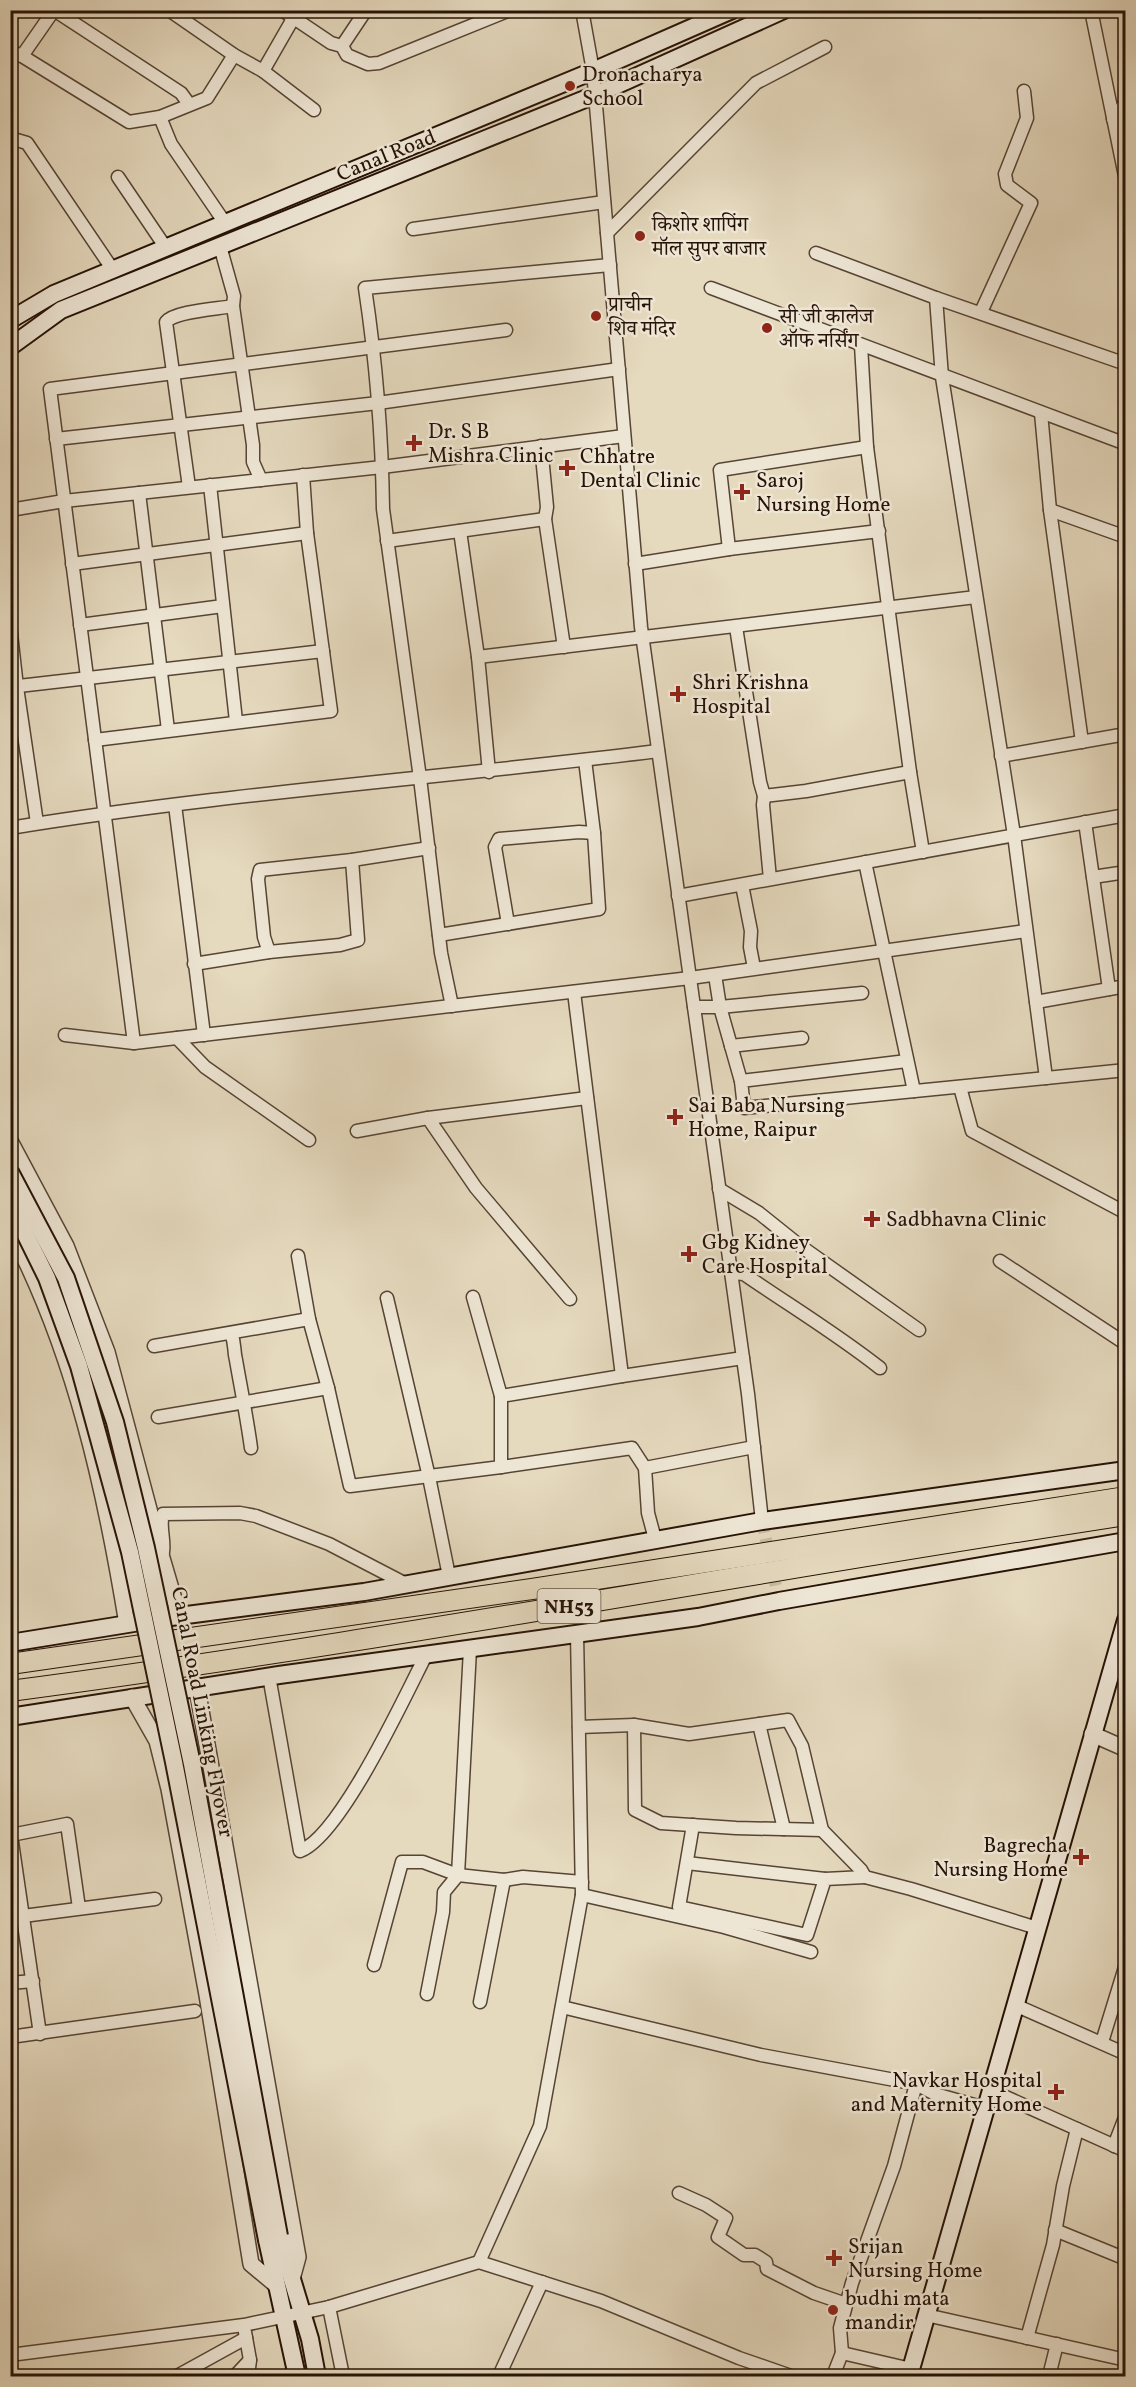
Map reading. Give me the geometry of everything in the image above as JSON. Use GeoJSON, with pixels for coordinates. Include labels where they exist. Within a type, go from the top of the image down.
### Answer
{"type":"FeatureCollection","features":[{"type":"Feature","properties":{"kind":"highway","name":"NH53"},"geometry":{"type":"LineString","coordinates":[[10,1664],[532,1589],[1125,1497]]}},
{"type":"Feature","properties":{"kind":"highway","name":"NH53"},"geometry":{"type":"LineString","coordinates":[[10,1691],[104,1679],[577,1605],[898,1550],[1125,1515]]}},
{"type":"Feature","properties":{"kind":"main road","name":"Canal Road"},"geometry":{"type":"LineString","coordinates":[[10,320],[54,294],[593,71],[732,10]]}},
{"type":"Feature","properties":{"kind":"main road","name":"Canal Road"},"geometry":{"type":"LineString","coordinates":[[10,347],[61,310],[595,95],[784,10]]}},
{"type":"Feature","properties":{"kind":"main road","name":"Canal Road Linking Flyover"},"geometry":{"type":"LineString","coordinates":[[10,1172],[66,1278],[115,1422],[147,1548],[192,1764],[273,2238]]}},
{"type":"Feature","properties":{"kind":"main road","name":"Canal Road Linking Flyover"},"geometry":{"type":"LineString","coordinates":[[10,1203],[47,1278],[79,1366],[130,1552],[273,2238],[284,2281]]}},
{"type":"Feature","properties":{"kind":"main road"},"geometry":{"type":"LineString","coordinates":[[10,1643],[179,1616],[364,1592],[762,1521],[1125,1470]]}},
{"type":"Feature","properties":{"kind":"main road"},"geometry":{"type":"LineString","coordinates":[[10,1717],[269,1676],[698,1617],[1125,1541]]}},
{"type":"Feature","properties":{"kind":"main road"},"geometry":{"type":"LineString","coordinates":[[910,2373],[1125,1620]]}},
{"type":"Feature","properties":{"kind":"main road"},"geometry":{"type":"LineString","coordinates":[[284,2281],[302,2313],[317,2376]]}},
{"type":"Feature","properties":{"kind":"main road"},"geometry":{"type":"LineString","coordinates":[[284,2281],[282,2316],[297,2376]]}},
{"type":"Feature","properties":{"kind":"street"},"geometry":{"type":"LineString","coordinates":[[189,104],[181,93],[54,10],[16,54],[129,122],[160,117],[207,98],[234,55]]}},
{"type":"Feature","properties":{"kind":"street"},"geometry":{"type":"LineString","coordinates":[[169,10],[234,55],[263,71],[314,110]]}},
{"type":"Feature","properties":{"kind":"street"},"geometry":{"type":"LineString","coordinates":[[282,10],[296,15],[331,43],[342,46],[347,55],[368,64],[378,63],[510,10]]}},
{"type":"Feature","properties":{"kind":"street"},"geometry":{"type":"LineString","coordinates":[[342,46],[366,10]]}},
{"type":"Feature","properties":{"kind":"street"},"geometry":{"type":"LineString","coordinates":[[582,10],[593,71],[643,639],[743,1358],[762,1521]]}},
{"type":"Feature","properties":{"kind":"street"},"geometry":{"type":"LineString","coordinates":[[1091,10],[1125,181]]}},
{"type":"Feature","properties":{"kind":"street"},"geometry":{"type":"LineString","coordinates":[[263,71],[296,15]]}},
{"type":"Feature","properties":{"kind":"street"},"geometry":{"type":"LineString","coordinates":[[607,234],[756,83],[825,47]]}},
{"type":"Feature","properties":{"kind":"street"},"geometry":{"type":"LineString","coordinates":[[981,312],[1031,203],[1007,185],[1005,174],[1027,118],[1024,91]]}},
{"type":"Feature","properties":{"kind":"street"},"geometry":{"type":"LineString","coordinates":[[1113,119],[1125,102]]}},
{"type":"Feature","properties":{"kind":"street"},"geometry":{"type":"LineString","coordinates":[[160,117],[171,144],[225,223]]}},
{"type":"Feature","properties":{"kind":"street"},"geometry":{"type":"LineString","coordinates":[[10,138],[27,143],[113,270]]}},
{"type":"Feature","properties":{"kind":"street"},"geometry":{"type":"LineString","coordinates":[[118,177],[166,248]]}},
{"type":"Feature","properties":{"kind":"street"},"geometry":{"type":"LineString","coordinates":[[413,229],[604,202]]}},
{"type":"Feature","properties":{"kind":"street"},"geometry":{"type":"LineString","coordinates":[[220,246],[234,296],[233,306],[247,416],[253,445],[253,462],[261,480]]}},
{"type":"Feature","properties":{"kind":"street"},"geometry":{"type":"LineString","coordinates":[[816,253],[1125,364]]}},
{"type":"Feature","properties":{"kind":"street"},"geometry":{"type":"LineString","coordinates":[[452,1006],[439,935],[383,509],[374,347],[365,288],[610,265]]}},
{"type":"Feature","properties":{"kind":"street"},"geometry":{"type":"LineString","coordinates":[[711,288],[942,377],[1125,444]]}},
{"type":"Feature","properties":{"kind":"street"},"geometry":{"type":"LineString","coordinates":[[936,298],[942,377],[1014,835],[1046,1078]]}},
{"type":"Feature","properties":{"kind":"street"},"geometry":{"type":"LineString","coordinates":[[189,488],[167,331],[169,319],[233,306]]}},
{"type":"Feature","properties":{"kind":"street"},"geometry":{"type":"LineString","coordinates":[[134,1043],[50,389],[506,330]]}},
{"type":"Feature","properties":{"kind":"street"},"geometry":{"type":"LineString","coordinates":[[861,345],[867,447],[910,772],[923,852]]}},
{"type":"Feature","properties":{"kind":"street"},"geometry":{"type":"LineString","coordinates":[[56,440],[247,416],[378,403],[619,369]]}},
{"type":"Feature","properties":{"kind":"street"},"geometry":{"type":"LineString","coordinates":[[1041,413],[1050,510],[1082,742]]}},
{"type":"Feature","properties":{"kind":"street"},"geometry":{"type":"LineString","coordinates":[[10,510],[64,501],[382,466],[624,436]]}},
{"type":"Feature","properties":{"kind":"street"},"geometry":{"type":"LineString","coordinates":[[541,446],[547,507],[545,519],[564,647]]}},
{"type":"Feature","properties":{"kind":"street"},"geometry":{"type":"LineString","coordinates":[[729,549],[720,470],[867,447]]}},
{"type":"Feature","properties":{"kind":"street"},"geometry":{"type":"LineString","coordinates":[[95,740],[331,711],[308,533],[303,475]]}},
{"type":"Feature","properties":{"kind":"street"},"geometry":{"type":"LineString","coordinates":[[210,485],[236,722]]}},
{"type":"Feature","properties":{"kind":"street"},"geometry":{"type":"LineString","coordinates":[[139,493],[168,730]]}},
{"type":"Feature","properties":{"kind":"street"},"geometry":{"type":"LineString","coordinates":[[1050,510],[1125,537]]}},
{"type":"Feature","properties":{"kind":"street"},"geometry":{"type":"LineString","coordinates":[[387,541],[545,519]]}},
{"type":"Feature","properties":{"kind":"street"},"geometry":{"type":"LineString","coordinates":[[460,531],[478,657],[489,772]]}},
{"type":"Feature","properties":{"kind":"street"},"geometry":{"type":"LineString","coordinates":[[635,564],[729,549],[879,531]]}},
{"type":"Feature","properties":{"kind":"street"},"geometry":{"type":"LineString","coordinates":[[72,564],[308,533]]}},
{"type":"Feature","properties":{"kind":"street"},"geometry":{"type":"LineString","coordinates":[[478,657],[643,639],[976,597]]}},
{"type":"Feature","properties":{"kind":"street"},"geometry":{"type":"LineString","coordinates":[[80,625],[223,606]]}},
{"type":"Feature","properties":{"kind":"street"},"geometry":{"type":"LineString","coordinates":[[10,625],[14,687],[37,823]]}},
{"type":"Feature","properties":{"kind":"street"},"geometry":{"type":"LineString","coordinates":[[736,627],[764,796],[770,879]]}},
{"type":"Feature","properties":{"kind":"street"},"geometry":{"type":"LineString","coordinates":[[14,687],[323,651]]}},
{"type":"Feature","properties":{"kind":"street"},"geometry":{"type":"LineString","coordinates":[[1001,756],[1125,734]]}},
{"type":"Feature","properties":{"kind":"street"},"geometry":{"type":"LineString","coordinates":[[10,828],[104,813],[489,772],[658,751]]}},
{"type":"Feature","properties":{"kind":"street"},"geometry":{"type":"LineString","coordinates":[[439,935],[599,909],[594,833],[585,760]]}},
{"type":"Feature","properties":{"kind":"street"},"geometry":{"type":"LineString","coordinates":[[764,796],[806,791],[910,772]]}},
{"type":"Feature","properties":{"kind":"street"},"geometry":{"type":"LineString","coordinates":[[175,805],[204,1035]]}},
{"type":"Feature","properties":{"kind":"street"},"geometry":{"type":"LineString","coordinates":[[678,896],[1125,815]]}},
{"type":"Feature","properties":{"kind":"street"},"geometry":{"type":"LineString","coordinates":[[1084,822],[1108,989]]}},
{"type":"Feature","properties":{"kind":"street"},"geometry":{"type":"LineString","coordinates":[[508,924],[495,848],[500,839],[579,832],[594,833]]}},
{"type":"Feature","properties":{"kind":"street"},"geometry":{"type":"LineString","coordinates":[[269,952],[264,937],[258,879],[260,870],[352,860],[429,848]]}},
{"type":"Feature","properties":{"kind":"street"},"geometry":{"type":"LineString","coordinates":[[194,964],[269,952],[340,945],[358,940],[352,860]]}},
{"type":"Feature","properties":{"kind":"street"},"geometry":{"type":"LineString","coordinates":[[865,862],[914,1091]]}},
{"type":"Feature","properties":{"kind":"street"},"geometry":{"type":"LineString","coordinates":[[1093,877],[1125,872]]}},
{"type":"Feature","properties":{"kind":"street"},"geometry":{"type":"LineString","coordinates":[[742,885],[751,931],[750,947],[754,968]]}},
{"type":"Feature","properties":{"kind":"street"},"geometry":{"type":"LineString","coordinates":[[65,1035],[134,1043],[715,975],[1026,931]]}},
{"type":"Feature","properties":{"kind":"street"},"geometry":{"type":"LineString","coordinates":[[715,975],[720,1007],[741,1081],[744,1108],[1125,1070]]}},
{"type":"Feature","properties":{"kind":"street"},"geometry":{"type":"LineString","coordinates":[[1036,1002],[1125,986]]}},
{"type":"Feature","properties":{"kind":"street"},"geometry":{"type":"LineString","coordinates":[[574,992],[622,1376]]}},
{"type":"Feature","properties":{"kind":"street"},"geometry":{"type":"LineString","coordinates":[[694,1007],[720,1007],[862,993]]}},
{"type":"Feature","properties":{"kind":"street"},"geometry":{"type":"LineString","coordinates":[[177,1038],[205,1067],[309,1140]]}},
{"type":"Feature","properties":{"kind":"street"},"geometry":{"type":"LineString","coordinates":[[731,1046],[802,1038]]}},
{"type":"Feature","properties":{"kind":"street"},"geometry":{"type":"LineString","coordinates":[[741,1081],[907,1061]]}},
{"type":"Feature","properties":{"kind":"street"},"geometry":{"type":"LineString","coordinates":[[960,1087],[972,1131],[1125,1213]]}},
{"type":"Feature","properties":{"kind":"street"},"geometry":{"type":"LineString","coordinates":[[357,1131],[428,1118],[587,1098]]}},
{"type":"Feature","properties":{"kind":"street"},"geometry":{"type":"LineString","coordinates":[[428,1118],[476,1188],[570,1299]]}},
{"type":"Feature","properties":{"kind":"street"},"geometry":{"type":"LineString","coordinates":[[10,1141],[66,1246],[107,1352],[179,1616]]}},
{"type":"Feature","properties":{"kind":"street"},"geometry":{"type":"LineString","coordinates":[[719,1189],[759,1213],[799,1245],[919,1330]]}},
{"type":"Feature","properties":{"kind":"street"},"geometry":{"type":"LineString","coordinates":[[10,1230],[51,1318],[85,1421],[114,1543],[127,1624]]}},
{"type":"Feature","properties":{"kind":"street"},"geometry":{"type":"LineString","coordinates":[[298,1256],[309,1319],[328,1388],[350,1486],[632,1448],[645,1468],[648,1514],[655,1539]]}},
{"type":"Feature","properties":{"kind":"street"},"geometry":{"type":"LineString","coordinates":[[1000,1261],[1125,1344]]}},
{"type":"Feature","properties":{"kind":"street"},"geometry":{"type":"LineString","coordinates":[[731,1273],[744,1274],[830,1333],[846,1341],[880,1368]]}},
{"type":"Feature","properties":{"kind":"street"},"geometry":{"type":"LineString","coordinates":[[473,1297],[501,1396],[501,1467]]}},
{"type":"Feature","properties":{"kind":"street"},"geometry":{"type":"LineString","coordinates":[[387,1298],[429,1477],[449,1576]]}},
{"type":"Feature","properties":{"kind":"street"},"geometry":{"type":"LineString","coordinates":[[154,1346],[309,1319]]}},
{"type":"Feature","properties":{"kind":"street"},"geometry":{"type":"LineString","coordinates":[[231,1333],[236,1345],[235,1356],[245,1402],[251,1448]]}},
{"type":"Feature","properties":{"kind":"street"},"geometry":{"type":"LineString","coordinates":[[501,1396],[743,1358]]}},
{"type":"Feature","properties":{"kind":"street"},"geometry":{"type":"LineString","coordinates":[[158,1417],[328,1388]]}},
{"type":"Feature","properties":{"kind":"street"},"geometry":{"type":"LineString","coordinates":[[645,1468],[754,1447]]}},
{"type":"Feature","properties":{"kind":"street"},"geometry":{"type":"LineString","coordinates":[[162,1558],[165,1543],[161,1518],[163,1514],[240,1513],[256,1516],[329,1544],[406,1584]]}},
{"type":"Feature","properties":{"kind":"street"},"geometry":{"type":"LineString","coordinates":[[479,2262],[540,2126],[582,1889],[577,1634]]}},
{"type":"Feature","properties":{"kind":"street"},"geometry":{"type":"LineString","coordinates":[[427,1994],[443,1912],[444,1892],[458,1875],[470,1649]]}},
{"type":"Feature","properties":{"kind":"street"},"geometry":{"type":"LineString","coordinates":[[269,1676],[300,1851],[310,1847],[330,1824],[367,1770],[426,1655]]}},
{"type":"Feature","properties":{"kind":"street"},"geometry":{"type":"LineString","coordinates":[[132,1697],[157,1741],[169,1789],[207,1995],[251,2264],[284,2281],[298,2258],[197,1688]]}},
{"type":"Feature","properties":{"kind":"street"},"geometry":{"type":"LineString","coordinates":[[579,1727],[634,1725],[689,1734],[788,1720],[802,1746],[822,1830],[865,1877]]}},
{"type":"Feature","properties":{"kind":"street"},"geometry":{"type":"LineString","coordinates":[[759,1724],[784,1829]]}},
{"type":"Feature","properties":{"kind":"street"},"geometry":{"type":"LineString","coordinates":[[634,1725],[635,1810],[661,1823],[822,1830]]}},
{"type":"Feature","properties":{"kind":"street"},"geometry":{"type":"LineString","coordinates":[[1092,1734],[1125,1749]]}},
{"type":"Feature","properties":{"kind":"street"},"geometry":{"type":"LineString","coordinates":[[40,2034],[23,1916],[15,1896],[11,1832],[67,1824],[79,1908]]}},
{"type":"Feature","properties":{"kind":"street"},"geometry":{"type":"LineString","coordinates":[[693,1825],[679,1907],[807,1935],[825,1879]]}},
{"type":"Feature","properties":{"kind":"street"},"geometry":{"type":"LineString","coordinates":[[374,1965],[402,1862],[423,1862],[458,1875],[504,1880],[524,1877],[582,1889],[811,1952]]}},
{"type":"Feature","properties":{"kind":"street"},"geometry":{"type":"LineString","coordinates":[[687,1863],[825,1879],[865,1877],[1037,1928]]}},
{"type":"Feature","properties":{"kind":"street"},"geometry":{"type":"LineString","coordinates":[[480,2002],[504,1880]]}},
{"type":"Feature","properties":{"kind":"street"},"geometry":{"type":"LineString","coordinates":[[23,1916],[155,1899]]}},
{"type":"Feature","properties":{"kind":"street"},"geometry":{"type":"LineString","coordinates":[[1102,2042],[1125,1964]]}},
{"type":"Feature","properties":{"kind":"street"},"geometry":{"type":"LineString","coordinates":[[10,1983],[33,1981]]}},
{"type":"Feature","properties":{"kind":"street"},"geometry":{"type":"LineString","coordinates":[[1015,2005],[1125,2054]]}},
{"type":"Feature","properties":{"kind":"street"},"geometry":{"type":"LineString","coordinates":[[562,2007],[761,2055],[916,2084],[935,2094],[985,2108]]}},
{"type":"Feature","properties":{"kind":"street"},"geometry":{"type":"LineString","coordinates":[[10,2037],[195,2011]]}},
{"type":"Feature","properties":{"kind":"street"},"geometry":{"type":"LineString","coordinates":[[832,2376],[842,2353],[840,2328],[846,2304],[894,2166],[916,2084]]}},
{"type":"Feature","properties":{"kind":"street"},"geometry":{"type":"LineString","coordinates":[[990,2091],[1120,2148],[1125,2115]]}},
{"type":"Feature","properties":{"kind":"street"},"geometry":{"type":"LineString","coordinates":[[1027,2338],[1055,2230],[1077,2129]]}},
{"type":"Feature","properties":{"kind":"street"},"geometry":{"type":"LineString","coordinates":[[679,2193],[706,2205],[726,2218],[718,2237],[744,2255],[755,2255],[766,2262],[767,2269],[781,2278],[846,2304]]}},
{"type":"Feature","properties":{"kind":"street"},"geometry":{"type":"LineString","coordinates":[[1055,2230],[1125,2259]]}},
{"type":"Feature","properties":{"kind":"street"},"geometry":{"type":"LineString","coordinates":[[10,2355],[244,2325],[329,2307],[479,2262],[601,2301],[762,2372],[791,2376]]}},
{"type":"Feature","properties":{"kind":"street"},"geometry":{"type":"LineString","coordinates":[[499,2376],[542,2282]]}},
{"type":"Feature","properties":{"kind":"street"},"geometry":{"type":"LineString","coordinates":[[329,2307],[343,2376]]}},
{"type":"Feature","properties":{"kind":"street"},"geometry":{"type":"LineString","coordinates":[[926,2315],[1125,2360]]}},
{"type":"Feature","properties":{"kind":"street"},"geometry":{"type":"LineString","coordinates":[[244,2325],[250,2360],[248,2376]]}},
{"type":"Feature","properties":{"kind":"street"},"geometry":{"type":"LineString","coordinates":[[177,2376],[246,2338]]}},
{"type":"Feature","properties":{"kind":"street"},"geometry":{"type":"LineString","coordinates":[[1049,2376],[1057,2344]]}},
{"type":"Feature","properties":{"kind":"street"},"geometry":{"type":"LineString","coordinates":[[842,2353],[910,2373]]}},
{"type":"Feature","properties":{"kind":"street"},"geometry":{"type":"LineString","coordinates":[[235,2376],[250,2360]]}},
{"type":"Feature","properties":{"kind":"tunnel"},"geometry":{"type":"LineString","coordinates":[[762,1521],[779,1601]]}},
{"type":"Feature","properties":{"kind":"place","name":"Dronacharya School"},"geometry":{"type":"Point","coordinates":[570,86]}},
{"type":"Feature","properties":{"kind":"place","name":"किशोर शापिंग मॉल सुपर बाजार"},"geometry":{"type":"Point","coordinates":[640,236]}},
{"type":"Feature","properties":{"kind":"place","name":"प्राचीन शिव मंदिर"},"geometry":{"type":"Point","coordinates":[596,316]}},
{"type":"Feature","properties":{"kind":"place","name":"सी जी कालेज ऑफ नर्सिंग"},"geometry":{"type":"Point","coordinates":[767,328]}},
{"type":"Feature","properties":{"kind":"place","name":"Dr. S B Mishra Clinic"},"geometry":{"type":"Point","coordinates":[414,443]}},
{"type":"Feature","properties":{"kind":"place","name":"Chhatre Dental Clinic"},"geometry":{"type":"Point","coordinates":[567,468]}},
{"type":"Feature","properties":{"kind":"place","name":"Saroj Nursing Home"},"geometry":{"type":"Point","coordinates":[742,492]}},
{"type":"Feature","properties":{"kind":"place","name":"Shri Krishna Hospital"},"geometry":{"type":"Point","coordinates":[678,694]}},
{"type":"Feature","properties":{"kind":"place","name":"Sai Baba Nursing Home, Raipur"},"geometry":{"type":"Point","coordinates":[675,1117]}},
{"type":"Feature","properties":{"kind":"place","name":"Sadbhavna Clinic"},"geometry":{"type":"Point","coordinates":[872,1219]}},
{"type":"Feature","properties":{"kind":"place","name":"Gbg Kidney Care Hospital"},"geometry":{"type":"Point","coordinates":[689,1254]}},
{"type":"Feature","properties":{"kind":"place","name":"Bagrecha Nursing Home"},"geometry":{"type":"Point","coordinates":[1081,1857]}},
{"type":"Feature","properties":{"kind":"place","name":"Navkar Hospital and Maternity Home"},"geometry":{"type":"Point","coordinates":[1056,2092]}},
{"type":"Feature","properties":{"kind":"place","name":"Srijan Nursing Home"},"geometry":{"type":"Point","coordinates":[834,2258]}},
{"type":"Feature","properties":{"kind":"place","name":"budhi mata mandir"},"geometry":{"type":"Point","coordinates":[833,2310]}}]}
